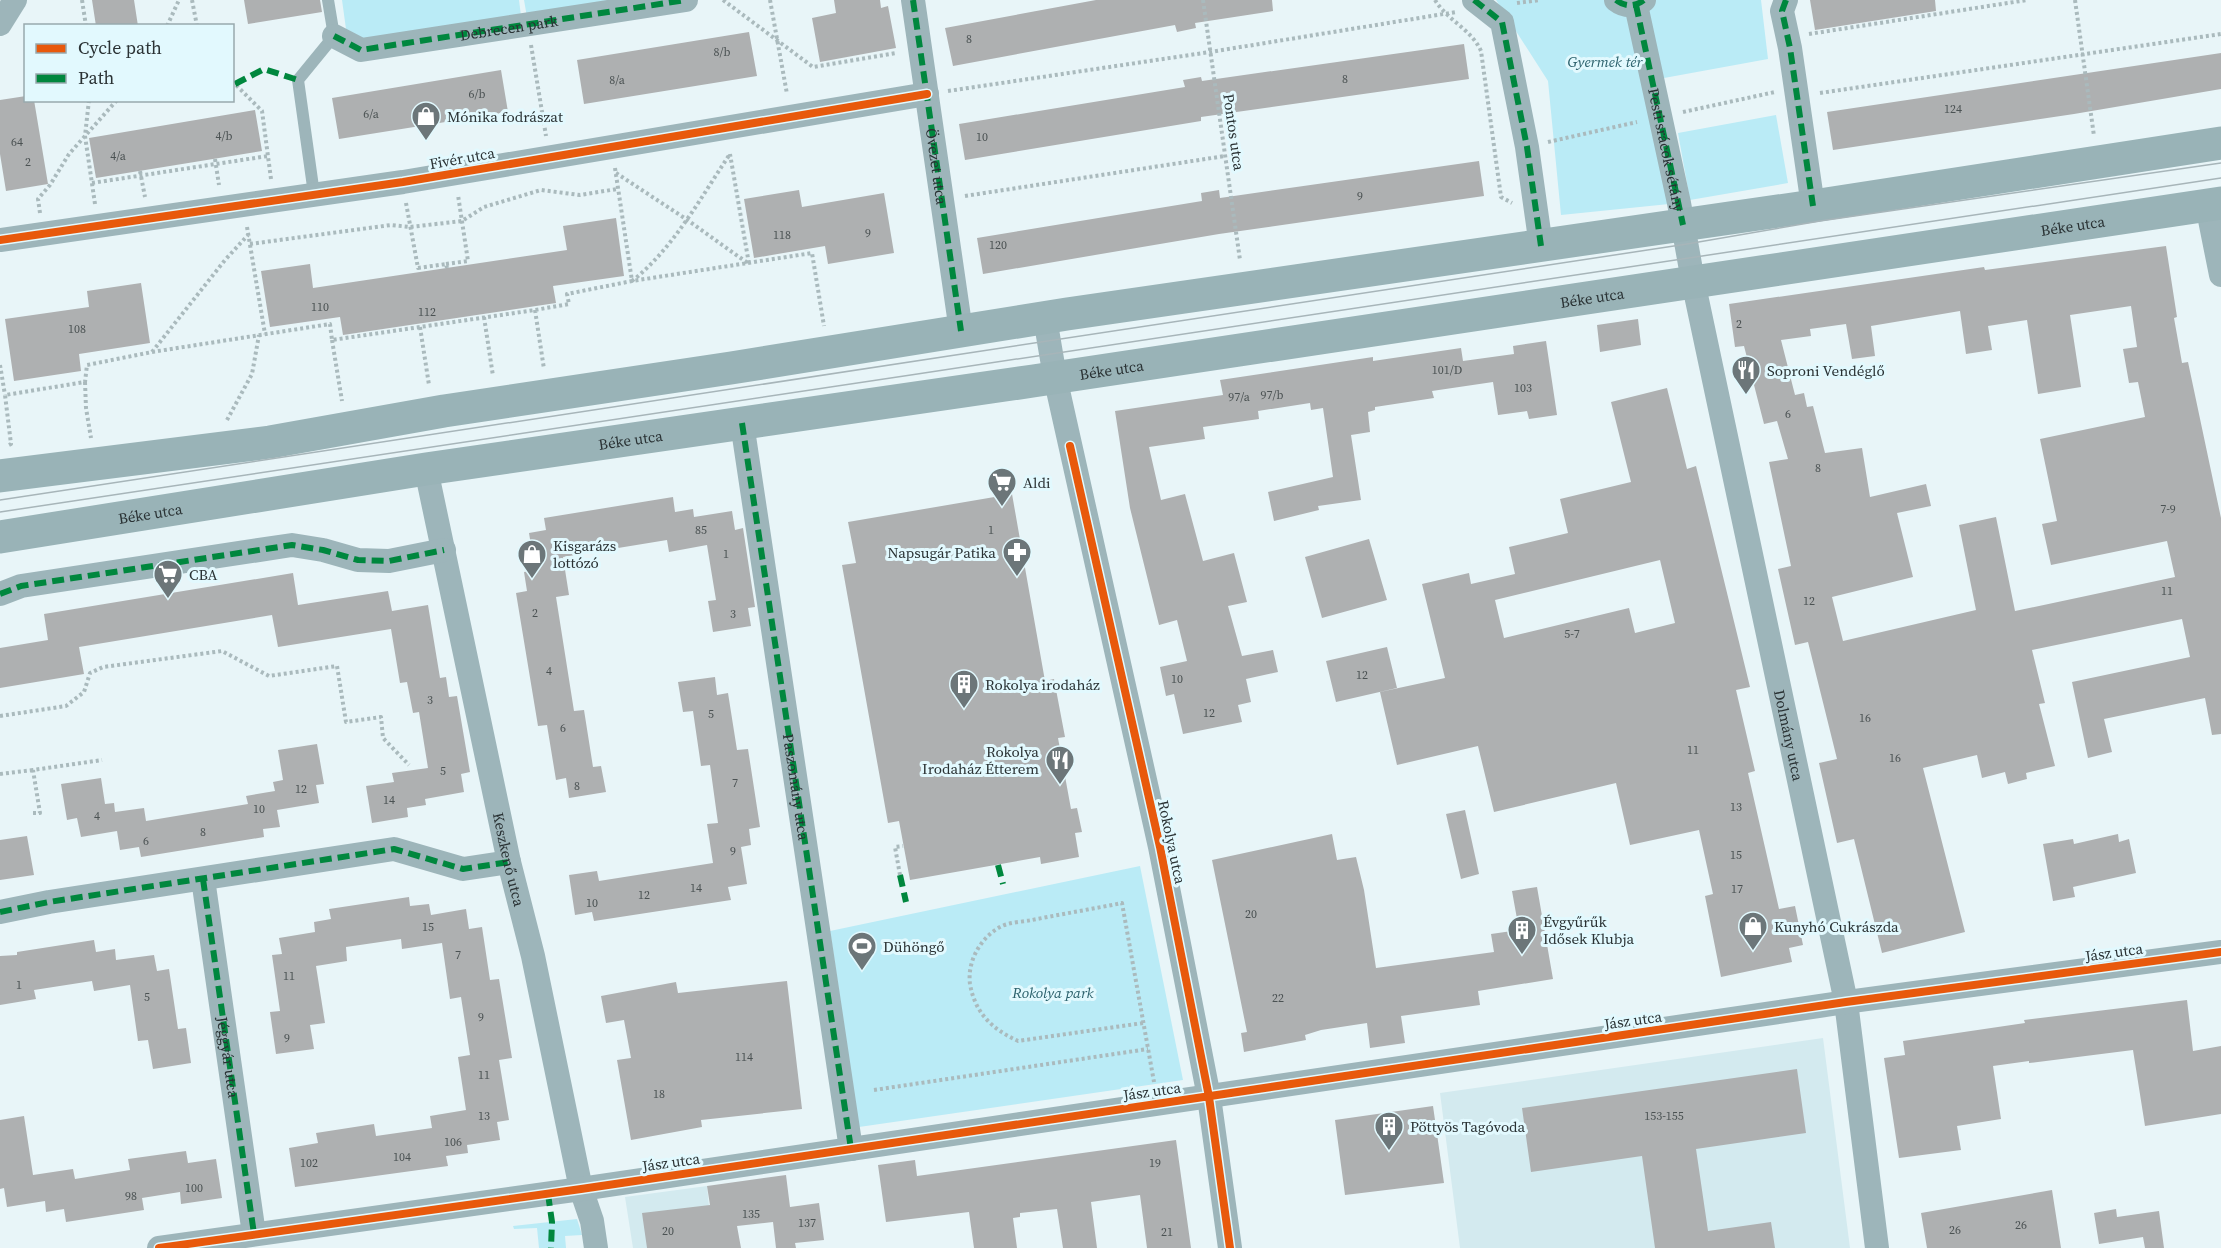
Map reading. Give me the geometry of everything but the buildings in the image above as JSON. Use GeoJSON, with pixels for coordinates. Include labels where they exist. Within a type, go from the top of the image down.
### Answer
{"type":"FeatureCollection","features":[{"type":"Feature","properties":{"kind":"main road"},"geometry":{"type":"LineString","coordinates":[[3,462],[95,464],[232,446],[1045,318],[1813,206],[2221,143]]}},
{"type":"Feature","properties":{"kind":"main road","name":"Béke utca"},"geometry":{"type":"LineString","coordinates":[[0,537],[426,469],[2214,204]]}},
{"type":"Feature","properties":{"kind":"street"},"geometry":{"type":"LineString","coordinates":[[0,24],[15,0]]}},
{"type":"Feature","properties":{"kind":"street","name":"Debrecen park"},"geometry":{"type":"LineString","coordinates":[[334,36],[361,50],[686,0]]}},
{"type":"Feature","properties":{"kind":"street","name":"Övezet utca"},"geometry":{"type":"LineString","coordinates":[[913,0],[944,199],[961,331]]}},
{"type":"Feature","properties":{"kind":"street"},"geometry":{"type":"LineString","coordinates":[[1786,0],[1782,11],[1813,206]]}},
{"type":"Feature","properties":{"kind":"street","name":"Pesti srácok sétány"},"geometry":{"type":"LineString","coordinates":[[1632,2],[1683,225]]}},
{"type":"Feature","properties":{"kind":"street"},"geometry":{"type":"LineString","coordinates":[[1479,4],[1502,22],[1527,147],[1541,246]]}},
{"type":"Feature","properties":{"kind":"street","name":"Fivér utca"},"geometry":{"type":"LineString","coordinates":[[0,240],[403,182],[927,94]]}},
{"type":"Feature","properties":{"kind":"street"},"geometry":{"type":"LineString","coordinates":[[2214,204],[2221,275]]}},
{"type":"Feature","properties":{"kind":"street","name":"Dolmány utca"},"geometry":{"type":"LineString","coordinates":[[1683,225],[1846,1002],[1877,1248]]}},
{"type":"Feature","properties":{"kind":"street","name":"Rokolya utca"},"geometry":{"type":"LineString","coordinates":[[1045,318],[1055,377],[1160,847],[1209,1097],[1230,1248]]}},
{"type":"Feature","properties":{"kind":"street","name":"Paszomány utca"},"geometry":{"type":"LineString","coordinates":[[742,423],[851,1149]]}},
{"type":"Feature","properties":{"kind":"street","name":"Keszkenő utca"},"geometry":{"type":"LineString","coordinates":[[426,469],[509,862],[533,956],[581,1189],[592,1221],[596,1248]]}},
{"type":"Feature","properties":{"kind":"street"},"geometry":{"type":"LineString","coordinates":[[0,594],[21,586],[292,545],[323,549],[358,560],[388,561],[444,550]]}},
{"type":"Feature","properties":{"kind":"street"},"geometry":{"type":"LineString","coordinates":[[0,912],[49,902],[394,849],[463,869],[509,862]]}},
{"type":"Feature","properties":{"kind":"street","name":"Jéggyár utca"},"geometry":{"type":"LineString","coordinates":[[203,879],[254,1234]]}},
{"type":"Feature","properties":{"kind":"street","name":"Jász utca"},"geometry":{"type":"LineString","coordinates":[[159,1248],[581,1189],[1846,1002],[2221,951]]}},
{"type":"Feature","properties":{"kind":"lane"},"geometry":{"type":"LineString","coordinates":[[314,194],[298,80],[334,36],[328,0]]}},
{"type":"Feature","properties":{"kind":"path"},"geometry":{"type":"LineString","coordinates":[[82,0],[86,24]]}},
{"type":"Feature","properties":{"kind":"path"},"geometry":{"type":"LineString","coordinates":[[168,24],[179,0]]}},
{"type":"Feature","properties":{"kind":"path"},"geometry":{"type":"LineString","coordinates":[[192,0],[196,24]]}},
{"type":"Feature","properties":{"kind":"path"},"geometry":{"type":"LineString","coordinates":[[723,0],[813,68],[921,49]]}},
{"type":"Feature","properties":{"kind":"path"},"geometry":{"type":"LineString","coordinates":[[770,0],[791,116]]}},
{"type":"Feature","properties":{"kind":"path"},"geometry":{"type":"LineString","coordinates":[[1435,0],[1445,14],[1477,41],[1481,51],[1501,197],[1515,205]]}},
{"type":"Feature","properties":{"kind":"path"},"geometry":{"type":"LineString","coordinates":[[1787,37],[2027,0]]}},
{"type":"Feature","properties":{"kind":"path"},"geometry":{"type":"LineString","coordinates":[[2075,0],[2097,162]]}},
{"type":"Feature","properties":{"kind":"path"},"geometry":{"type":"LineString","coordinates":[[927,94],[1445,14],[1479,4]]}},
{"type":"Feature","properties":{"kind":"path"},"geometry":{"type":"LineString","coordinates":[[528,23],[549,157]]}},
{"type":"Feature","properties":{"kind":"path"},"geometry":{"type":"LineString","coordinates":[[1527,147],[1659,117],[1795,92],[2221,34]]}},
{"type":"Feature","properties":{"kind":"path"},"geometry":{"type":"LineString","coordinates":[[234,83],[262,111],[274,201]]}},
{"type":"Feature","properties":{"kind":"path"},"geometry":{"type":"LineString","coordinates":[[89,102],[85,136],[98,226]]}},
{"type":"Feature","properties":{"kind":"path"},"geometry":{"type":"LineString","coordinates":[[43,234],[38,199],[50,185],[69,154],[115,102]]}},
{"type":"Feature","properties":{"kind":"path"},"geometry":{"type":"LineString","coordinates":[[726,127],[749,264]]}},
{"type":"Feature","properties":{"kind":"path"},"geometry":{"type":"LineString","coordinates":[[623,144],[614,158],[632,281]]}},
{"type":"Feature","properties":{"kind":"path"},"geometry":{"type":"LineString","coordinates":[[632,281],[649,267],[686,219],[730,154]]}},
{"type":"Feature","properties":{"kind":"path"},"geometry":{"type":"LineString","coordinates":[[92,183],[268,156]]}},
{"type":"Feature","properties":{"kind":"path"},"geometry":{"type":"LineString","coordinates":[[944,199],[1225,156]]}},
{"type":"Feature","properties":{"kind":"path"},"geometry":{"type":"LineString","coordinates":[[403,182],[418,268],[447,266],[468,261],[454,173]]}},
{"type":"Feature","properties":{"kind":"path"},"geometry":{"type":"LineString","coordinates":[[615,173],[686,219],[749,264]]}},
{"type":"Feature","properties":{"kind":"path"},"geometry":{"type":"LineString","coordinates":[[250,244],[391,225],[411,227],[462,221],[484,207],[541,190],[580,195],[617,189]]}},
{"type":"Feature","properties":{"kind":"path"},"geometry":{"type":"LineString","coordinates":[[245,205],[265,334]]}},
{"type":"Feature","properties":{"kind":"path"},"geometry":{"type":"LineString","coordinates":[[152,352],[225,260],[248,235]]}},
{"type":"Feature","properties":{"kind":"path"},"geometry":{"type":"LineString","coordinates":[[332,340],[569,304],[567,294],[632,281],[812,253],[829,352]]}},
{"type":"Feature","properties":{"kind":"path"},"geometry":{"type":"LineString","coordinates":[[535,310],[549,396]]}},
{"type":"Feature","properties":{"kind":"path"},"geometry":{"type":"LineString","coordinates":[[484,317],[496,404]]}},
{"type":"Feature","properties":{"kind":"path"},"geometry":{"type":"LineString","coordinates":[[95,464],[86,408],[87,365],[152,352],[330,324],[346,428]]}},
{"type":"Feature","properties":{"kind":"path"},"geometry":{"type":"LineString","coordinates":[[420,327],[430,390]]}},
{"type":"Feature","properties":{"kind":"path"},"geometry":{"type":"LineString","coordinates":[[232,446],[227,419],[252,374],[259,335]]}},
{"type":"Feature","properties":{"kind":"path"},"geometry":{"type":"LineString","coordinates":[[0,365],[11,444],[3,462]]}},
{"type":"Feature","properties":{"kind":"path"},"geometry":{"type":"LineString","coordinates":[[3,394],[85,382]]}},
{"type":"Feature","properties":{"kind":"path"},"geometry":{"type":"LineString","coordinates":[[0,716],[66,706],[84,692],[90,673],[103,667],[222,651],[269,676],[337,666],[346,722],[381,717],[382,738],[409,765]]}},
{"type":"Feature","properties":{"kind":"path"},"geometry":{"type":"LineString","coordinates":[[0,774],[102,760]]}},
{"type":"Feature","properties":{"kind":"path"},"geometry":{"type":"LineString","coordinates":[[33,770],[39,813],[33,813]]}},
{"type":"Feature","properties":{"kind":"path"},"geometry":{"type":"LineString","coordinates":[[900,875],[896,847],[903,846]]}},
{"type":"Feature","properties":{"kind":"path"},"geometry":{"type":"LineString","coordinates":[[1143,1023],[1018,1041],[1000,1032],[982,1016],[972,998],[969,976],[974,954],[984,940],[1001,926],[1122,903],[1154,1084]]}},
{"type":"Feature","properties":{"kind":"path"},"geometry":{"type":"LineString","coordinates":[[874,1090],[1148,1048]]}},
{"type":"Feature","properties":{"kind":"shaded area"},"geometry":{"type":"Polygon","coordinates":[[[1823,1038],[1850,1248],[1460,1248],[1440,1093],[1823,1038]]]}},
{"type":"Feature","properties":{"kind":"shaded area"},"geometry":{"type":"Polygon","coordinates":[[[707,1186],[713,1248],[633,1248],[625,1197],[707,1186]]]}},
{"type":"Feature","properties":{"kind":"green space"},"geometry":{"type":"Polygon","coordinates":[[[342,0],[519,0],[521,16],[363,41],[346,29],[342,0]]]}},
{"type":"Feature","properties":{"kind":"green space"},"geometry":{"type":"Polygon","coordinates":[[[524,0],[678,0],[528,23],[524,0]]]}},
{"type":"Feature","properties":{"kind":"green space","name":"Gyermek tér"},"geometry":{"type":"Polygon","coordinates":[[[1496,0],[1761,0],[1768,59],[1664,78],[1679,203],[1561,215],[1548,81],[1496,0]]]}},
{"type":"Feature","properties":{"kind":"green space"},"geometry":{"type":"Polygon","coordinates":[[[1776,115],[1788,183],[1690,200],[1678,133],[1776,115]]]}},
{"type":"Feature","properties":{"kind":"green space","name":"Rokolya park"},"geometry":{"type":"Polygon","coordinates":[[[1140,866],[1183,1080],[859,1127],[830,931],[1140,866]]]}},
{"type":"Feature","properties":{"kind":"green space"},"geometry":{"type":"Polygon","coordinates":[[[577,1219],[582,1235],[565,1236],[566,1248],[539,1248],[537,1228],[514,1229],[513,1226],[577,1219]]]}},
{"type":"Feature","properties":{"kind":"tram line"},"geometry":{"type":"LineString","coordinates":[[0,500],[1687,244],[1820,221],[2221,163]]}},
{"type":"Feature","properties":{"kind":"tram line"},"geometry":{"type":"LineString","coordinates":[[0,512],[2221,178]]}},
{"type":"Feature","properties":{"kind":"marked path"},"geometry":{"type":"LineString","coordinates":[[334,36],[361,50],[686,0]]}},
{"type":"Feature","properties":{"kind":"marked path"},"geometry":{"type":"LineString","coordinates":[[913,0],[961,331]]}},
{"type":"Feature","properties":{"kind":"marked path"},"geometry":{"type":"LineString","coordinates":[[1474,0],[1502,22],[1527,147],[1541,246]]}},
{"type":"Feature","properties":{"kind":"marked path"},"geometry":{"type":"LineString","coordinates":[[1616,0],[1630,5],[1644,0]]}},
{"type":"Feature","properties":{"kind":"marked path"},"geometry":{"type":"LineString","coordinates":[[1786,0],[1782,11],[1790,48],[1813,206]]}},
{"type":"Feature","properties":{"kind":"marked path"},"geometry":{"type":"LineString","coordinates":[[1636,5],[1683,225]]}},
{"type":"Feature","properties":{"kind":"marked path"},"geometry":{"type":"LineString","coordinates":[[235,84],[264,69],[298,80]]}},
{"type":"Feature","properties":{"kind":"marked path"},"geometry":{"type":"LineString","coordinates":[[742,423],[851,1149]]}},
{"type":"Feature","properties":{"kind":"marked path"},"geometry":{"type":"LineString","coordinates":[[0,594],[21,586],[292,545],[323,550],[358,560],[389,561],[444,550]]}},
{"type":"Feature","properties":{"kind":"marked path"},"geometry":{"type":"LineString","coordinates":[[0,912],[49,902],[394,849],[463,869],[509,862]]}},
{"type":"Feature","properties":{"kind":"marked path"},"geometry":{"type":"LineString","coordinates":[[998,865],[1003,884]]}},
{"type":"Feature","properties":{"kind":"marked path"},"geometry":{"type":"LineString","coordinates":[[900,875],[906,902]]}},
{"type":"Feature","properties":{"kind":"marked path"},"geometry":{"type":"LineString","coordinates":[[203,879],[254,1234]]}},
{"type":"Feature","properties":{"kind":"marked path"},"geometry":{"type":"LineString","coordinates":[[548,1194],[552,1222],[551,1248]]}},
{"type":"Feature","properties":{"kind":"cycle path"},"geometry":{"type":"LineString","coordinates":[[0,240],[403,182],[927,94]]}},
{"type":"Feature","properties":{"kind":"cycle path"},"geometry":{"type":"LineString","coordinates":[[1070,446],[1160,847],[1209,1097],[1230,1248]]}},
{"type":"Feature","properties":{"kind":"cycle path"},"geometry":{"type":"LineString","coordinates":[[159,1248],[581,1189],[1846,1002],[2221,952]]}},
{"type":"Feature","properties":{"kind":"place","name":"Mónika fodrászat"},"geometry":{"type":"Point","coordinates":[426,142]}},
{"type":"Feature","properties":{"kind":"place","name":"Soproni Vendéglő"},"geometry":{"type":"Point","coordinates":[1746,396]}},
{"type":"Feature","properties":{"kind":"place","name":"Aldi"},"geometry":{"type":"Point","coordinates":[1002,508]}},
{"type":"Feature","properties":{"kind":"place","name":"Napsugár Patika"},"geometry":{"type":"Point","coordinates":[1017,578]}},
{"type":"Feature","properties":{"kind":"place","name":"Kisgarázs lottózó"},"geometry":{"type":"Point","coordinates":[532,580]}},
{"type":"Feature","properties":{"kind":"place","name":"CBA"},"geometry":{"type":"Point","coordinates":[168,600]}},
{"type":"Feature","properties":{"kind":"place","name":"Rokolya irodaház"},"geometry":{"type":"Point","coordinates":[964,710]}},
{"type":"Feature","properties":{"kind":"place","name":"Rokolya Irodaház Étterem"},"geometry":{"type":"Point","coordinates":[1060,786]}},
{"type":"Feature","properties":{"kind":"place","name":"Kunyhó Cukrászda"},"geometry":{"type":"Point","coordinates":[1753,952]}},
{"type":"Feature","properties":{"kind":"place","name":"Évgyűrűk Idősek Klubja"},"geometry":{"type":"Point","coordinates":[1522,956]}},
{"type":"Feature","properties":{"kind":"place","name":"Dühöngő"},"geometry":{"type":"Point","coordinates":[862,972]}},
{"type":"Feature","properties":{"kind":"place","name":"Pöttyös Tagóvoda"},"geometry":{"type":"Point","coordinates":[1389,1152]}}]}
